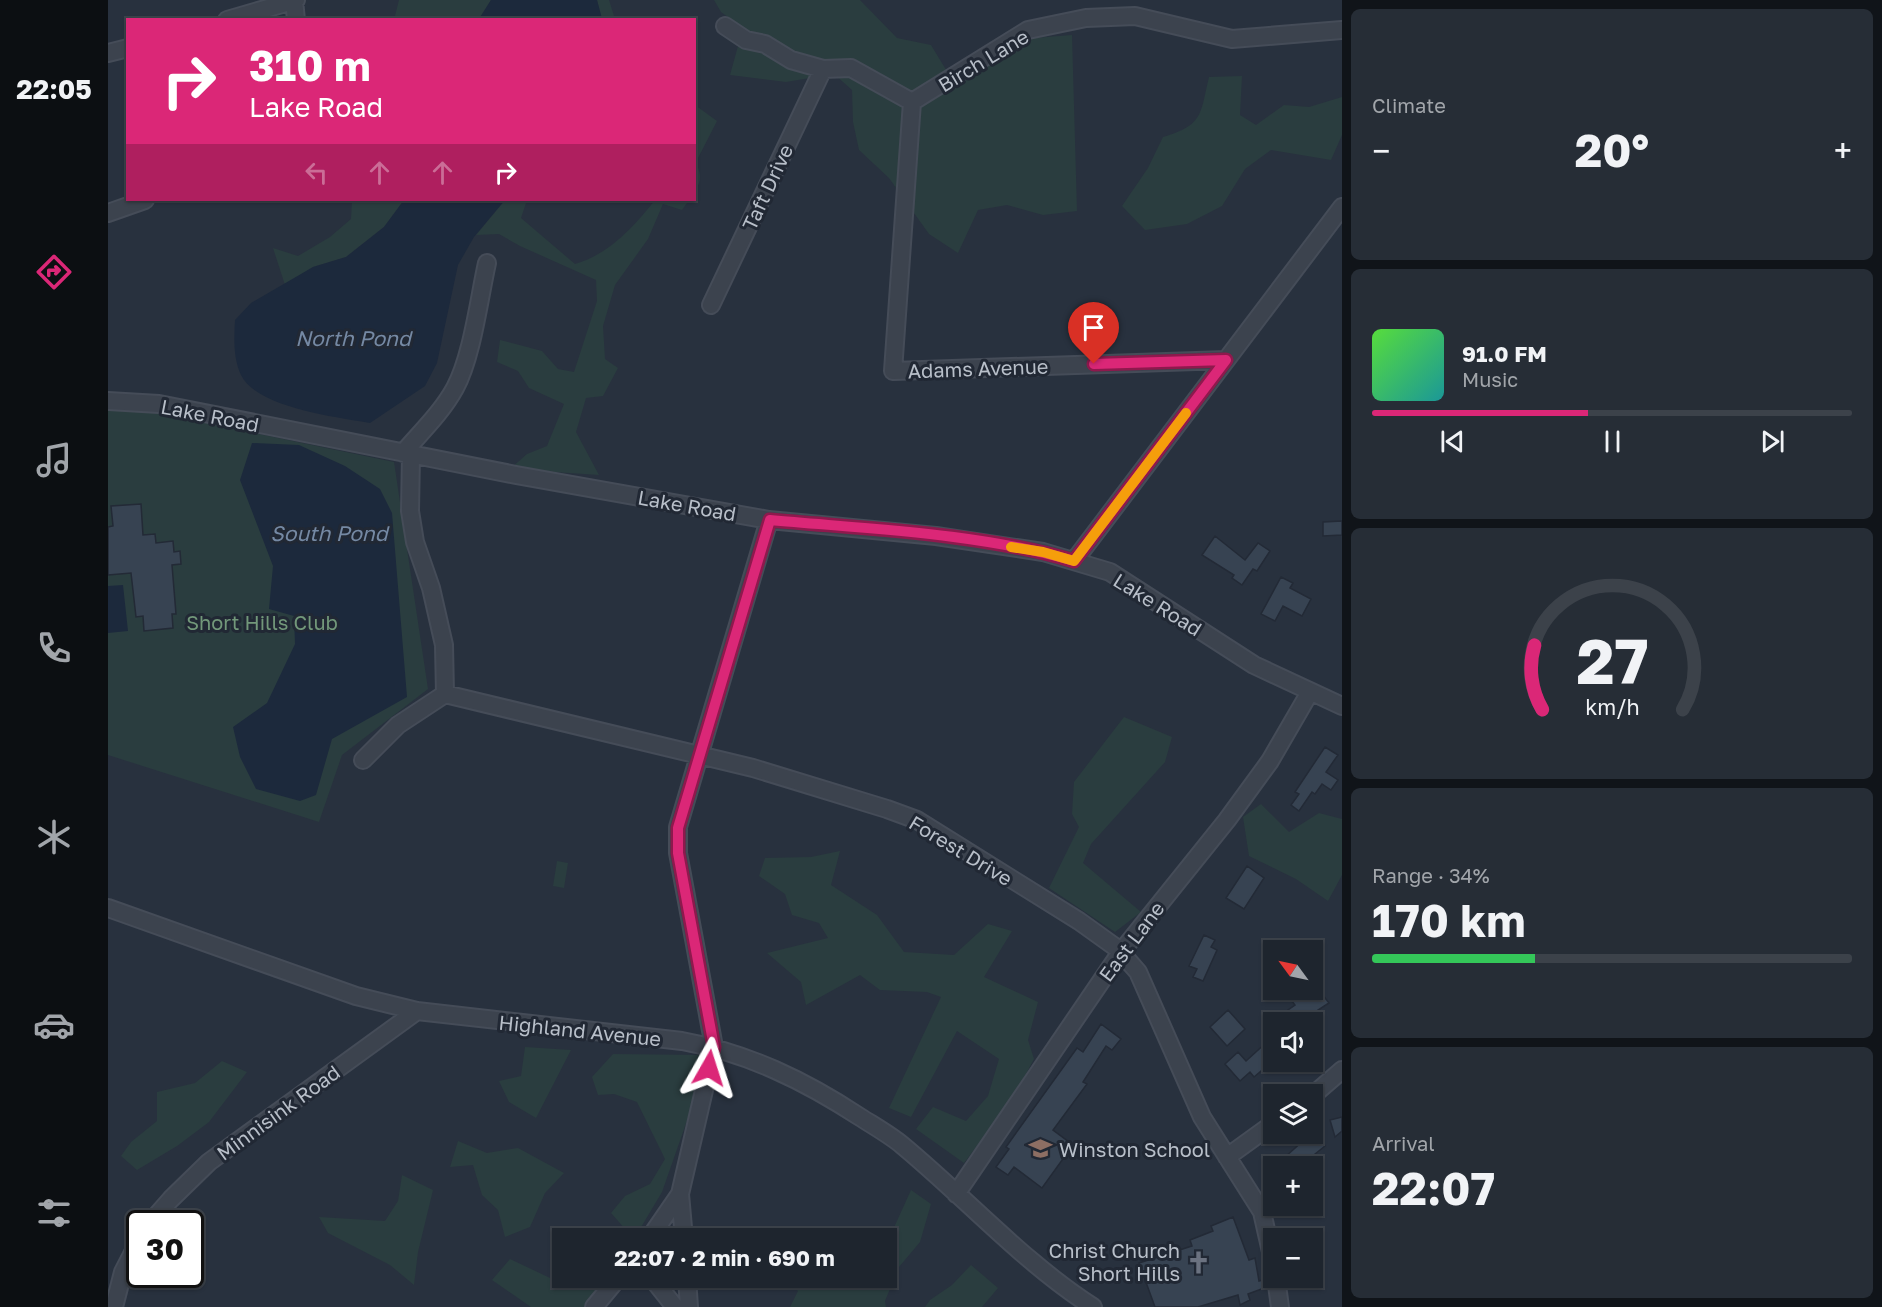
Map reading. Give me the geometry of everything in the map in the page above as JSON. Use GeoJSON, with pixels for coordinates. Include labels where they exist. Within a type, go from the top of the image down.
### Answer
{"type":"FeatureCollection","features":[{"type":"Feature","properties":{"kind":"street"},"geometry":{"type":"LineString","coordinates":[[234,18],[294,0],[296,18]]}},
{"type":"Feature","properties":{"kind":"street","name":"Birch Lane"},"geometry":{"type":"LineString","coordinates":[[912,102],[1028,30],[1086,18],[1135,16],[1232,39],[1342,30]]}},
{"type":"Feature","properties":{"kind":"street"},"geometry":{"type":"LineString","coordinates":[[725,26],[746,40],[765,44],[791,60],[823,69],[851,68],[912,102]]}},
{"type":"Feature","properties":{"kind":"street"},"geometry":{"type":"LineString","coordinates":[[108,53],[126,48]]}},
{"type":"Feature","properties":{"kind":"street","name":"Taft Drive"},"geometry":{"type":"LineString","coordinates":[[711,305],[823,69]]}},
{"type":"Feature","properties":{"kind":"street","name":"Adams Avenue"},"geometry":{"type":"LineString","coordinates":[[912,102],[893,371],[1226,360]]}},
{"type":"Feature","properties":{"kind":"street"},"geometry":{"type":"LineString","coordinates":[[108,213],[142,201]]}},
{"type":"Feature","properties":{"kind":"street"},"geometry":{"type":"LineString","coordinates":[[1074,561],[1342,207]]}},
{"type":"Feature","properties":{"kind":"street"},"geometry":{"type":"LineString","coordinates":[[363,760],[398,725],[445,694],[444,645],[431,588],[415,543],[410,511],[407,454],[442,409],[456,386],[469,343],[487,263]]}},
{"type":"Feature","properties":{"kind":"street","name":"Lake Road"},"geometry":{"type":"LineString","coordinates":[[108,401],[159,404],[407,454],[770,520],[936,536],[1043,552],[1110,572],[1254,665],[1342,706]]}},
{"type":"Feature","properties":{"kind":"street"},"geometry":{"type":"LineString","coordinates":[[683,1228],[681,1194],[714,1047],[678,853],[678,828],[770,520]]}},
{"type":"Feature","properties":{"kind":"street","name":"East Lane"},"geometry":{"type":"LineString","coordinates":[[956,1194],[1121,952],[1258,778],[1310,692]]}},
{"type":"Feature","properties":{"kind":"street","name":"Forest Drive"},"geometry":{"type":"LineString","coordinates":[[445,694],[699,754],[916,820],[1079,921],[1121,952],[1138,972],[1202,1117],[1262,1212],[1266,1228]]}},
{"type":"Feature","properties":{"kind":"street","name":"Highland Avenue"},"geometry":{"type":"LineString","coordinates":[[108,908],[356,996],[417,1011],[714,1047],[803,1082],[901,1144],[1064,1287],[1093,1307]]}},
{"type":"Feature","properties":{"kind":"street","name":"Minnisink Road"},"geometry":{"type":"LineString","coordinates":[[161,1210],[209,1162],[417,1011]]}},
{"type":"Feature","properties":{"kind":"street"},"geometry":{"type":"LineString","coordinates":[[1323,1086],[1342,1070]]}},
{"type":"Feature","properties":{"kind":"street"},"geometry":{"type":"LineString","coordinates":[[1227,1156],[1263,1131]]}},
{"type":"Feature","properties":{"kind":"street"},"geometry":{"type":"LineString","coordinates":[[657,1228],[681,1194]]}},
{"type":"Feature","properties":{"kind":"street"},"geometry":{"type":"LineString","coordinates":[[114,1307],[126,1266]]}},
{"type":"Feature","properties":{"kind":"street"},"geometry":{"type":"LineString","coordinates":[[594,1307],[610,1288]]}},
{"type":"Feature","properties":{"kind":"street"},"geometry":{"type":"LineString","coordinates":[[660,1288],[675,1307]]}},
{"type":"Feature","properties":{"kind":"street"},"geometry":{"type":"LineString","coordinates":[[688,1288],[689,1307]]}},
{"type":"Feature","properties":{"kind":"street"},"geometry":{"type":"LineString","coordinates":[[1277,1288],[1280,1307]]}},
{"type":"Feature","properties":{"kind":"green space"},"geometry":{"type":"Polygon","coordinates":[[[399,0],[491,0],[480,18],[394,18],[399,0]]]}},
{"type":"Feature","properties":{"kind":"green space"},"geometry":{"type":"Polygon","coordinates":[[[597,0],[609,0],[615,18],[602,18],[597,0]]]}},
{"type":"Feature","properties":{"kind":"green space"},"geometry":{"type":"Polygon","coordinates":[[[714,0],[860,0],[897,38],[931,45],[954,83],[1023,39],[1072,35],[1077,211],[1043,215],[1007,205],[978,210],[958,253],[929,234],[889,178],[859,150],[853,122],[852,90],[834,74],[786,82],[730,75],[743,28],[721,12],[714,0]]]}},
{"type":"Feature","properties":{"kind":"green space"},"geometry":{"type":"Polygon","coordinates":[[[1242,76],[1240,115],[1256,125],[1284,105],[1309,107],[1342,97],[1342,135],[1331,160],[1271,150],[1245,169],[1222,206],[1187,224],[1145,230],[1122,206],[1148,168],[1163,137],[1186,128],[1198,116],[1209,77],[1242,76]]]}},
{"type":"Feature","properties":{"kind":"green space"},"geometry":{"type":"Polygon","coordinates":[[[696,106],[717,121],[696,162],[696,106]]]}},
{"type":"Feature","properties":{"kind":"green space"},"geometry":{"type":"Polygon","coordinates":[[[696,162],[700,177],[696,189],[696,162]]]}},
{"type":"Feature","properties":{"kind":"green space"},"geometry":{"type":"Polygon","coordinates":[[[352,201],[403,201],[384,227],[346,257],[313,267],[285,285],[273,248],[298,256],[330,237],[351,219],[352,201]]]}},
{"type":"Feature","properties":{"kind":"green space"},"geometry":{"type":"Polygon","coordinates":[[[504,201],[527,201],[521,218],[575,264],[610,247],[639,220],[654,201],[688,201],[682,210],[663,204],[648,239],[615,285],[603,326],[605,359],[618,368],[603,396],[586,398],[576,432],[599,475],[510,469],[527,454],[547,446],[564,404],[529,388],[518,371],[497,362],[500,340],[542,351],[558,369],[574,372],[597,301],[596,280],[520,246],[499,234],[476,235],[504,201]]]}},
{"type":"Feature","properties":{"kind":"green space","name":"Short Hills Club"},"geometry":{"type":"Polygon","coordinates":[[[108,410],[153,412],[394,462],[428,689],[342,755],[319,822],[108,755],[108,410]]]}},
{"type":"Feature","properties":{"kind":"green space"},"geometry":{"type":"Polygon","coordinates":[[[1124,717],[1172,737],[1165,762],[1091,844],[1083,863],[1141,912],[1115,932],[1049,888],[1079,827],[1072,814],[1074,782],[1124,717]]]}},
{"type":"Feature","properties":{"kind":"green space"},"geometry":{"type":"Polygon","coordinates":[[[1261,804],[1289,832],[1319,813],[1342,819],[1342,875],[1328,901],[1296,879],[1249,856],[1243,817],[1261,804]]]}},
{"type":"Feature","properties":{"kind":"green space"},"geometry":{"type":"Polygon","coordinates":[[[840,851],[831,885],[877,915],[904,952],[954,955],[988,924],[1012,931],[984,977],[1038,1002],[1028,1040],[1034,1059],[1012,1100],[964,1163],[916,1129],[933,1107],[966,1121],[988,1096],[999,1059],[957,1031],[911,1117],[889,1108],[941,997],[927,992],[880,990],[860,975],[806,1005],[801,982],[767,953],[828,938],[819,923],[792,915],[785,894],[759,876],[765,858],[811,857],[840,851]]]}},
{"type":"Feature","properties":{"kind":"green space"},"geometry":{"type":"Polygon","coordinates":[[[557,861],[568,863],[564,888],[553,886],[557,861]]]}},
{"type":"Feature","properties":{"kind":"green space"},"geometry":{"type":"Polygon","coordinates":[[[525,1047],[571,1050],[536,1118],[509,1102],[499,1081],[521,1076],[525,1047]]]}},
{"type":"Feature","properties":{"kind":"green space"},"geometry":{"type":"Polygon","coordinates":[[[613,1054],[701,1055],[690,1112],[662,1192],[641,1228],[624,1228],[611,1213],[625,1196],[650,1184],[665,1159],[637,1102],[614,1094],[598,1095],[592,1077],[613,1054]]]}},
{"type":"Feature","properties":{"kind":"green space"},"geometry":{"type":"Polygon","coordinates":[[[222,1061],[247,1072],[209,1122],[177,1146],[137,1170],[121,1156],[131,1142],[157,1121],[157,1092],[195,1083],[222,1061]]]}},
{"type":"Feature","properties":{"kind":"green space"},"geometry":{"type":"Polygon","coordinates":[[[458,1141],[487,1153],[518,1148],[564,1173],[545,1193],[530,1227],[505,1237],[498,1210],[482,1195],[473,1165],[450,1167],[458,1141]]]}},
{"type":"Feature","properties":{"kind":"green space"},"geometry":{"type":"Polygon","coordinates":[[[402,1175],[433,1190],[418,1252],[414,1285],[390,1265],[328,1233],[319,1217],[385,1221],[398,1201],[402,1175]]]}},
{"type":"Feature","properties":{"kind":"green space"},"geometry":{"type":"Polygon","coordinates":[[[911,1190],[931,1204],[920,1242],[897,1272],[897,1228],[894,1228],[911,1190]]]}},
{"type":"Feature","properties":{"kind":"green space"},"geometry":{"type":"Polygon","coordinates":[[[510,1259],[552,1279],[552,1288],[599,1288],[584,1307],[531,1307],[492,1280],[510,1259]]]}},
{"type":"Feature","properties":{"kind":"green space"},"geometry":{"type":"Polygon","coordinates":[[[971,1265],[998,1288],[982,1307],[925,1307],[930,1300],[952,1285],[971,1265]]]}},
{"type":"Feature","properties":{"kind":"green space"},"geometry":{"type":"Polygon","coordinates":[[[795,1288],[890,1288],[885,1301],[886,1307],[790,1307],[798,1291],[795,1288]]]}},
{"type":"Feature","properties":{"kind":"water"},"geometry":{"type":"Polygon","coordinates":[[[491,0],[597,0],[602,18],[480,18],[491,0]]]}},
{"type":"Feature","properties":{"kind":"water","name":"North Pond"},"geometry":{"type":"Polygon","coordinates":[[[403,201],[504,201],[474,237],[458,265],[437,363],[425,386],[370,423],[299,409],[263,396],[250,386],[241,375],[235,355],[235,320],[251,303],[313,267],[346,257],[384,227],[403,201]]]}},
{"type":"Feature","properties":{"kind":"water","name":"South Pond"},"geometry":{"type":"Polygon","coordinates":[[[252,443],[299,445],[345,466],[380,489],[392,513],[407,697],[332,739],[316,795],[300,801],[256,789],[240,757],[233,727],[267,703],[295,644],[294,616],[269,609],[273,566],[240,480],[252,443]]]}},
{"type":"Feature","properties":{"kind":"water"},"geometry":{"type":"Polygon","coordinates":[[[123,585],[128,631],[108,633],[108,586],[123,585]]]}},
{"type":"Feature","properties":{"kind":"building"},"geometry":{"type":"Polygon","coordinates":[[[141,504],[143,535],[155,534],[156,543],[173,541],[174,552],[180,551],[181,564],[172,565],[176,614],[172,614],[173,628],[144,631],[143,616],[136,617],[131,573],[108,575],[108,527],[113,526],[111,506],[141,504]]]}},
{"type":"Feature","properties":{"kind":"building"},"geometry":{"type":"Polygon","coordinates":[[[1342,521],[1342,535],[1323,536],[1323,522],[1342,521]]]}},
{"type":"Feature","properties":{"kind":"building"},"geometry":{"type":"Polygon","coordinates":[[[1215,536],[1245,560],[1258,543],[1270,551],[1257,571],[1253,569],[1242,585],[1232,578],[1234,575],[1202,555],[1215,536]]]}},
{"type":"Feature","properties":{"kind":"building"},"geometry":{"type":"Polygon","coordinates":[[[1281,577],[1293,583],[1290,588],[1311,599],[1302,616],[1283,606],[1275,621],[1261,614],[1281,577]]]}},
{"type":"Feature","properties":{"kind":"building"},"geometry":{"type":"Polygon","coordinates":[[[1325,747],[1338,755],[1326,772],[1338,780],[1331,790],[1322,784],[1315,794],[1312,792],[1299,811],[1291,805],[1299,794],[1295,792],[1325,747]]]}},
{"type":"Feature","properties":{"kind":"building"},"geometry":{"type":"Polygon","coordinates":[[[1247,866],[1264,878],[1244,909],[1226,898],[1247,866]]]}},
{"type":"Feature","properties":{"kind":"building"},"geometry":{"type":"Polygon","coordinates":[[[1204,935],[1215,940],[1211,947],[1217,950],[1203,981],[1193,977],[1197,969],[1189,966],[1204,935]]]}},
{"type":"Feature","properties":{"kind":"building"},"geometry":{"type":"Polygon","coordinates":[[[1323,995],[1329,1003],[1315,1012],[1290,1012],[1288,1010],[1295,1005],[1291,1000],[1323,1000],[1323,995]]]}},
{"type":"Feature","properties":{"kind":"building"},"geometry":{"type":"Polygon","coordinates":[[[1228,1010],[1245,1029],[1227,1046],[1210,1027],[1228,1010]]]}},
{"type":"Feature","properties":{"kind":"building"},"geometry":{"type":"Polygon","coordinates":[[[1101,1024],[1121,1039],[1112,1050],[1106,1046],[1083,1082],[1087,1084],[1053,1130],[1073,1145],[1042,1188],[1014,1167],[1008,1175],[996,1167],[1009,1149],[1006,1147],[1077,1048],[1083,1052],[1101,1024]]]}},
{"type":"Feature","properties":{"kind":"building"},"geometry":{"type":"Polygon","coordinates":[[[1263,1046],[1263,1069],[1254,1077],[1250,1072],[1240,1081],[1225,1064],[1238,1052],[1246,1061],[1263,1046]]]}},
{"type":"Feature","properties":{"kind":"building"},"geometry":{"type":"Polygon","coordinates":[[[1342,1117],[1342,1131],[1335,1137],[1330,1120],[1342,1117]]]}},
{"type":"Feature","properties":{"kind":"building"},"geometry":{"type":"Polygon","coordinates":[[[1300,1144],[1323,1144],[1325,1146],[1315,1154],[1317,1156],[1286,1156],[1300,1144]]]}},
{"type":"Feature","properties":{"kind":"building","name":"Christ Church Short Hills"},"geometry":{"type":"Polygon","coordinates":[[[1233,1217],[1249,1260],[1255,1258],[1259,1281],[1263,1280],[1264,1288],[1248,1294],[1250,1300],[1240,1305],[1238,1295],[1198,1307],[1155,1307],[1139,1263],[1192,1246],[1190,1240],[1213,1231],[1211,1226],[1233,1217]]]}},
{"type":"Feature","properties":{"kind":"slow traffic"},"geometry":{"type":"LineString","coordinates":[[1011,547],[1043,552],[1074,561],[1186,413]]}},
{"type":"Feature","properties":{"kind":"place","name":"Winston School"},"geometry":{"type":"Point","coordinates":[1041,1149]}},
{"type":"Feature","properties":{"kind":"place","name":"Christ Church Short Hills"},"geometry":{"type":"Point","coordinates":[1198,1262]}},
{"type":"Feature","properties":{"kind":"route"},"geometry":{"type":"LineString","coordinates":[[709,1068],[714,1047],[678,853],[678,828],[770,520],[936,536],[1043,552],[1074,561],[1226,360],[1094,364]]}}]}
